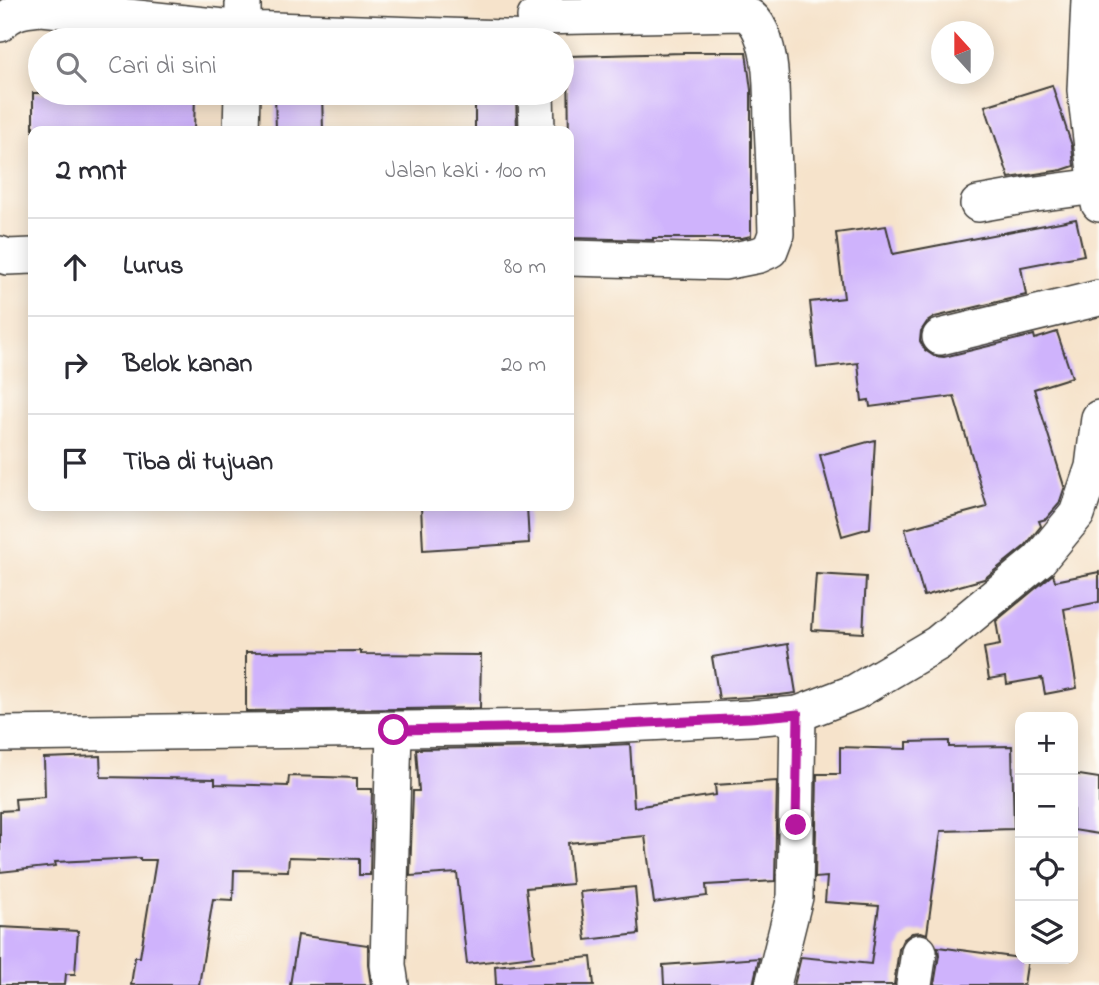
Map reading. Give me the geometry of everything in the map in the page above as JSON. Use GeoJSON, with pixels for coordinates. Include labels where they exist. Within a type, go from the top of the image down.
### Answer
{"type":"FeatureCollection","features":[{"type":"Feature","properties":{"kind":"street"},"geometry":{"type":"LineString","coordinates":[[978,204],[1029,195],[1097,195],[1086,90],[1089,0]]}},
{"type":"Feature","properties":{"kind":"street"},"geometry":{"type":"LineString","coordinates":[[6,13],[42,8],[243,23],[536,24],[743,13],[750,16],[761,32],[771,82],[776,234],[770,250],[724,262],[574,258]]}},
{"type":"Feature","properties":{"kind":"street"},"geometry":{"type":"LineString","coordinates":[[241,126],[242,105]]}},
{"type":"Feature","properties":{"kind":"street"},"geometry":{"type":"LineString","coordinates":[[537,105],[537,126]]}},
{"type":"Feature","properties":{"kind":"street"},"geometry":{"type":"LineString","coordinates":[[0,254],[7,257],[28,257]]}},
{"type":"Feature","properties":{"kind":"street"},"geometry":{"type":"LineString","coordinates":[[940,337],[1099,298]]}},
{"type":"Feature","properties":{"kind":"street"},"geometry":{"type":"LineString","coordinates":[[0,734],[577,727],[798,714],[855,692],[938,643],[1038,560],[1077,514],[1096,468],[1099,418]]}},
{"type":"Feature","properties":{"kind":"street"},"geometry":{"type":"LineString","coordinates":[[773,985],[795,897],[798,714]]}},
{"type":"Feature","properties":{"kind":"street"},"geometry":{"type":"LineString","coordinates":[[391,985],[388,965],[394,730]]}},
{"type":"Feature","properties":{"kind":"building"},"geometry":{"type":"Polygon","coordinates":[[[746,52],[751,90],[751,236],[653,240],[574,238],[574,126],[569,126],[569,105],[574,105],[574,56],[746,52]]]}},
{"type":"Feature","properties":{"kind":"building"},"geometry":{"type":"Polygon","coordinates":[[[1052,85],[1072,146],[1074,166],[1009,178],[985,106],[1052,85]]]}},
{"type":"Feature","properties":{"kind":"building"},"geometry":{"type":"Polygon","coordinates":[[[33,105],[195,105],[194,126],[33,126],[33,105]]]}},
{"type":"Feature","properties":{"kind":"building"},"geometry":{"type":"Polygon","coordinates":[[[275,105],[322,105],[323,126],[276,126],[275,105]]]}},
{"type":"Feature","properties":{"kind":"building"},"geometry":{"type":"Polygon","coordinates":[[[475,105],[516,105],[517,126],[475,126],[475,105]]]}},
{"type":"Feature","properties":{"kind":"building"},"geometry":{"type":"Polygon","coordinates":[[[1076,219],[1084,255],[1021,267],[1026,295],[935,317],[927,322],[921,331],[920,341],[925,350],[934,356],[944,357],[1057,332],[1072,377],[1034,389],[1065,486],[1059,504],[1046,519],[1039,521],[1041,526],[1025,546],[984,579],[924,596],[905,529],[987,507],[954,396],[870,407],[869,400],[862,401],[858,363],[817,368],[810,302],[844,298],[836,233],[886,226],[893,254],[1076,219]]]}},
{"type":"Feature","properties":{"kind":"building"},"geometry":{"type":"Polygon","coordinates":[[[875,440],[870,528],[842,536],[820,455],[875,440]]]}},
{"type":"Feature","properties":{"kind":"building"},"geometry":{"type":"Polygon","coordinates":[[[421,511],[527,511],[529,543],[423,550],[421,511]]]}},
{"type":"Feature","properties":{"kind":"building"},"geometry":{"type":"Polygon","coordinates":[[[1099,572],[1099,602],[1064,609],[1077,688],[1045,694],[1042,678],[1007,684],[1006,676],[989,679],[984,648],[1000,645],[996,621],[1053,574],[1055,581],[1099,572]]]}},
{"type":"Feature","properties":{"kind":"building"},"geometry":{"type":"Polygon","coordinates":[[[816,574],[866,577],[863,633],[812,630],[816,574]]]}},
{"type":"Feature","properties":{"kind":"building"},"geometry":{"type":"Polygon","coordinates":[[[788,644],[796,693],[719,699],[712,657],[788,644]]]}},
{"type":"Feature","properties":{"kind":"building"},"geometry":{"type":"Polygon","coordinates":[[[361,651],[361,654],[481,655],[480,708],[246,711],[246,652],[361,651]]]}},
{"type":"Feature","properties":{"kind":"building"},"geometry":{"type":"Polygon","coordinates":[[[949,741],[949,747],[1012,746],[1014,829],[941,831],[927,934],[912,933],[903,940],[899,949],[894,985],[794,985],[801,957],[871,964],[879,906],[825,902],[827,877],[815,878],[817,774],[840,774],[840,747],[907,749],[907,742],[949,741]]]}},
{"type":"Feature","properties":{"kind":"building"},"geometry":{"type":"Polygon","coordinates":[[[630,744],[634,807],[716,795],[715,785],[777,781],[775,881],[706,885],[707,896],[654,903],[645,836],[568,843],[572,884],[526,888],[534,956],[467,964],[457,873],[410,876],[413,791],[419,791],[416,749],[630,744]]]}},
{"type":"Feature","properties":{"kind":"building"},"geometry":{"type":"Polygon","coordinates":[[[100,756],[101,777],[215,779],[215,784],[288,786],[289,776],[357,778],[357,789],[372,789],[370,875],[359,875],[359,859],[289,857],[288,871],[234,870],[233,900],[213,899],[199,985],[131,985],[135,957],[140,957],[156,860],[140,858],[55,862],[56,866],[0,872],[0,811],[16,810],[15,799],[45,797],[44,758],[100,756]]]}},
{"type":"Feature","properties":{"kind":"building"},"geometry":{"type":"Polygon","coordinates":[[[1078,775],[1099,778],[1099,834],[1078,831],[1078,775]]]}},
{"type":"Feature","properties":{"kind":"building"},"geometry":{"type":"Polygon","coordinates":[[[635,887],[639,934],[586,940],[580,892],[635,887]]]}},
{"type":"Feature","properties":{"kind":"building"},"geometry":{"type":"Polygon","coordinates":[[[0,927],[78,931],[75,974],[66,974],[65,985],[0,985],[0,927]]]}},
{"type":"Feature","properties":{"kind":"building"},"geometry":{"type":"Polygon","coordinates":[[[298,935],[368,945],[371,985],[290,985],[298,935]]]}},
{"type":"Feature","properties":{"kind":"building"},"geometry":{"type":"Polygon","coordinates":[[[938,947],[1015,957],[1015,964],[1027,964],[1024,985],[934,985],[938,947]]]}},
{"type":"Feature","properties":{"kind":"building"},"geometry":{"type":"Polygon","coordinates":[[[591,957],[594,985],[496,985],[495,966],[591,957]]]}},
{"type":"Feature","properties":{"kind":"building"},"geometry":{"type":"Polygon","coordinates":[[[759,958],[753,985],[664,985],[663,965],[759,958]]]}},
{"type":"Feature","properties":{"kind":"route"},"geometry":{"type":"LineString","coordinates":[[394,730],[564,727],[798,714],[796,825]]}}]}
